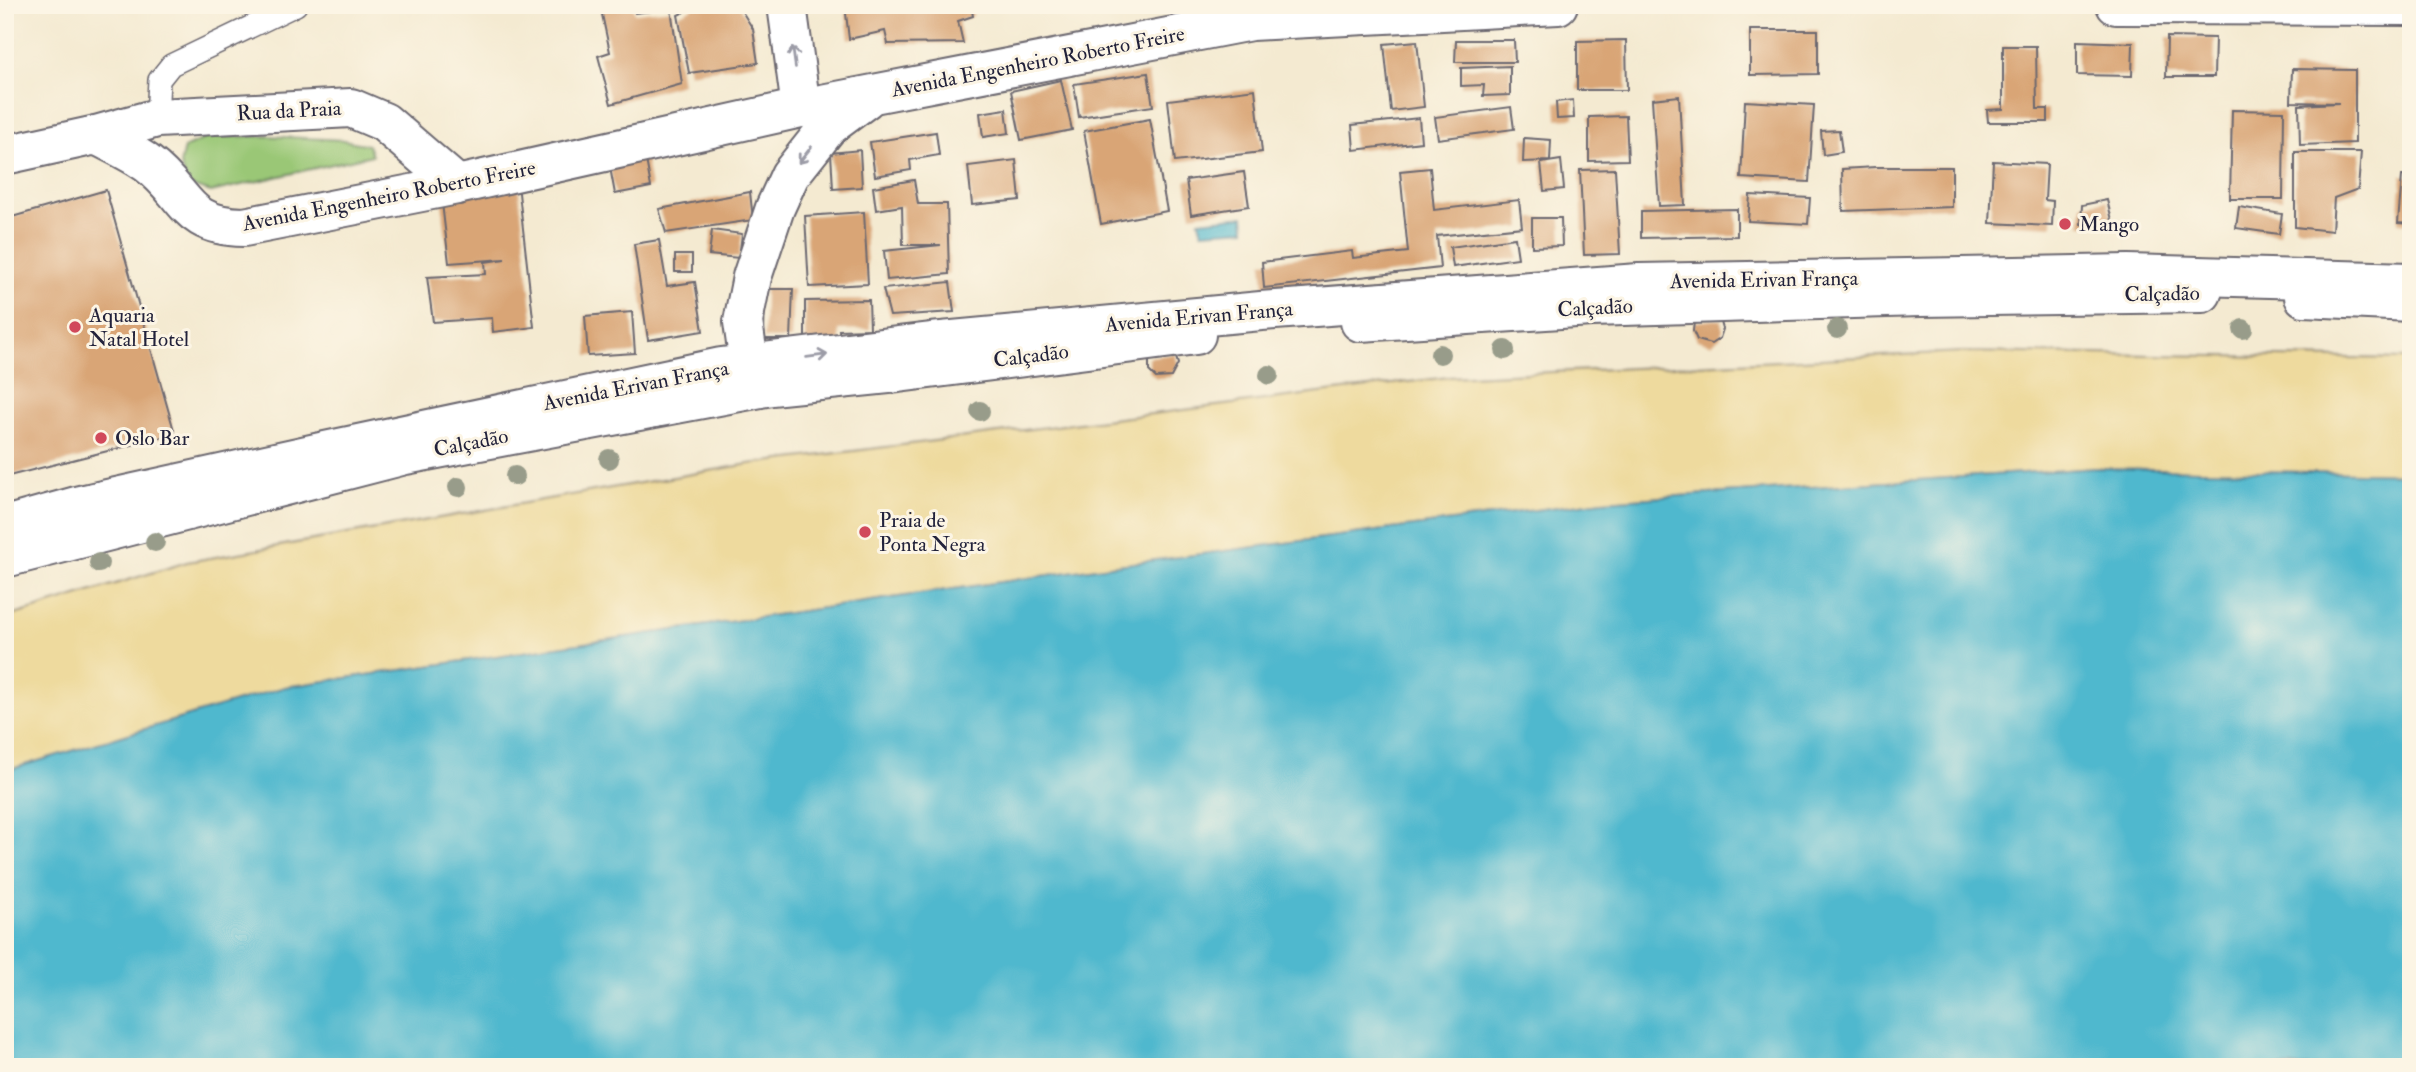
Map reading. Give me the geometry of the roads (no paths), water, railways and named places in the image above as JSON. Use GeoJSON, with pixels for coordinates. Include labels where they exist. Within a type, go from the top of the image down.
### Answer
{"type":"FeatureCollection","features":[{"type":"Feature","properties":{"kind":"street"},"geometry":{"type":"LineString","coordinates":[[787,5],[802,108]]}},
{"type":"Feature","properties":{"kind":"street","name":"Avenida Engenheiro Roberto Freire"},"geometry":{"type":"LineString","coordinates":[[96,135],[149,165],[193,213],[210,223],[244,227],[457,185],[802,108],[1251,21],[1558,5]]}},
{"type":"Feature","properties":{"kind":"street"},"geometry":{"type":"LineString","coordinates":[[2116,5],[2411,6]]}},
{"type":"Feature","properties":{"kind":"street","name":"Avenida Engenheiro Roberto Freire"},"geometry":{"type":"LineString","coordinates":[[749,364],[743,322],[763,243],[790,175],[828,127],[873,94]]}},
{"type":"Feature","properties":{"kind":"street","name":"Rua da Praia"},"geometry":{"type":"LineString","coordinates":[[96,135],[157,118],[351,108],[384,122],[457,185]]}},
{"type":"Feature","properties":{"kind":"street"},"geometry":{"type":"LineString","coordinates":[[5,155],[96,135]]}},
{"type":"Feature","properties":{"kind":"street","name":"Avenida Erivan França"},"geometry":{"type":"LineString","coordinates":[[5,526],[80,505],[721,367],[931,342],[1261,311],[1639,283],[2128,274],[2411,282]]}},
{"type":"Feature","properties":{"kind":"street","name":"Calçadão"},"geometry":{"type":"LineString","coordinates":[[5,558],[405,456],[771,386],[898,373],[1229,330],[1591,307],[1920,297],[2211,293],[2411,302]]}},
{"type":"Feature","properties":{"kind":"lane"},"geometry":{"type":"LineString","coordinates":[[157,118],[159,80],[171,65],[296,5]]}},
{"type":"Feature","properties":{"kind":"water"},"geometry":{"type":"Polygon","coordinates":[[[1244,216],[1245,229],[1202,232],[1199,221],[1244,216]]]}},
{"type":"Feature","properties":{"kind":"water"},"geometry":{"type":"Polygon","coordinates":[[[2096,468],[2411,474],[2411,1067],[5,1067],[5,771],[285,687],[1110,566],[1603,501],[2096,468]]]}},
{"type":"Feature","properties":{"kind":"place","name":"Mango"},"geometry":{"type":"Point","coordinates":[2065,224]}},
{"type":"Feature","properties":{"kind":"place","name":"Aquaria Natal Hotel"},"geometry":{"type":"Point","coordinates":[75,327]}},
{"type":"Feature","properties":{"kind":"place","name":"Oslo Bar"},"geometry":{"type":"Point","coordinates":[101,438]}},
{"type":"Feature","properties":{"kind":"place","name":"Praia de Ponta Negra"},"geometry":{"type":"Point","coordinates":[865,532]}}]}
